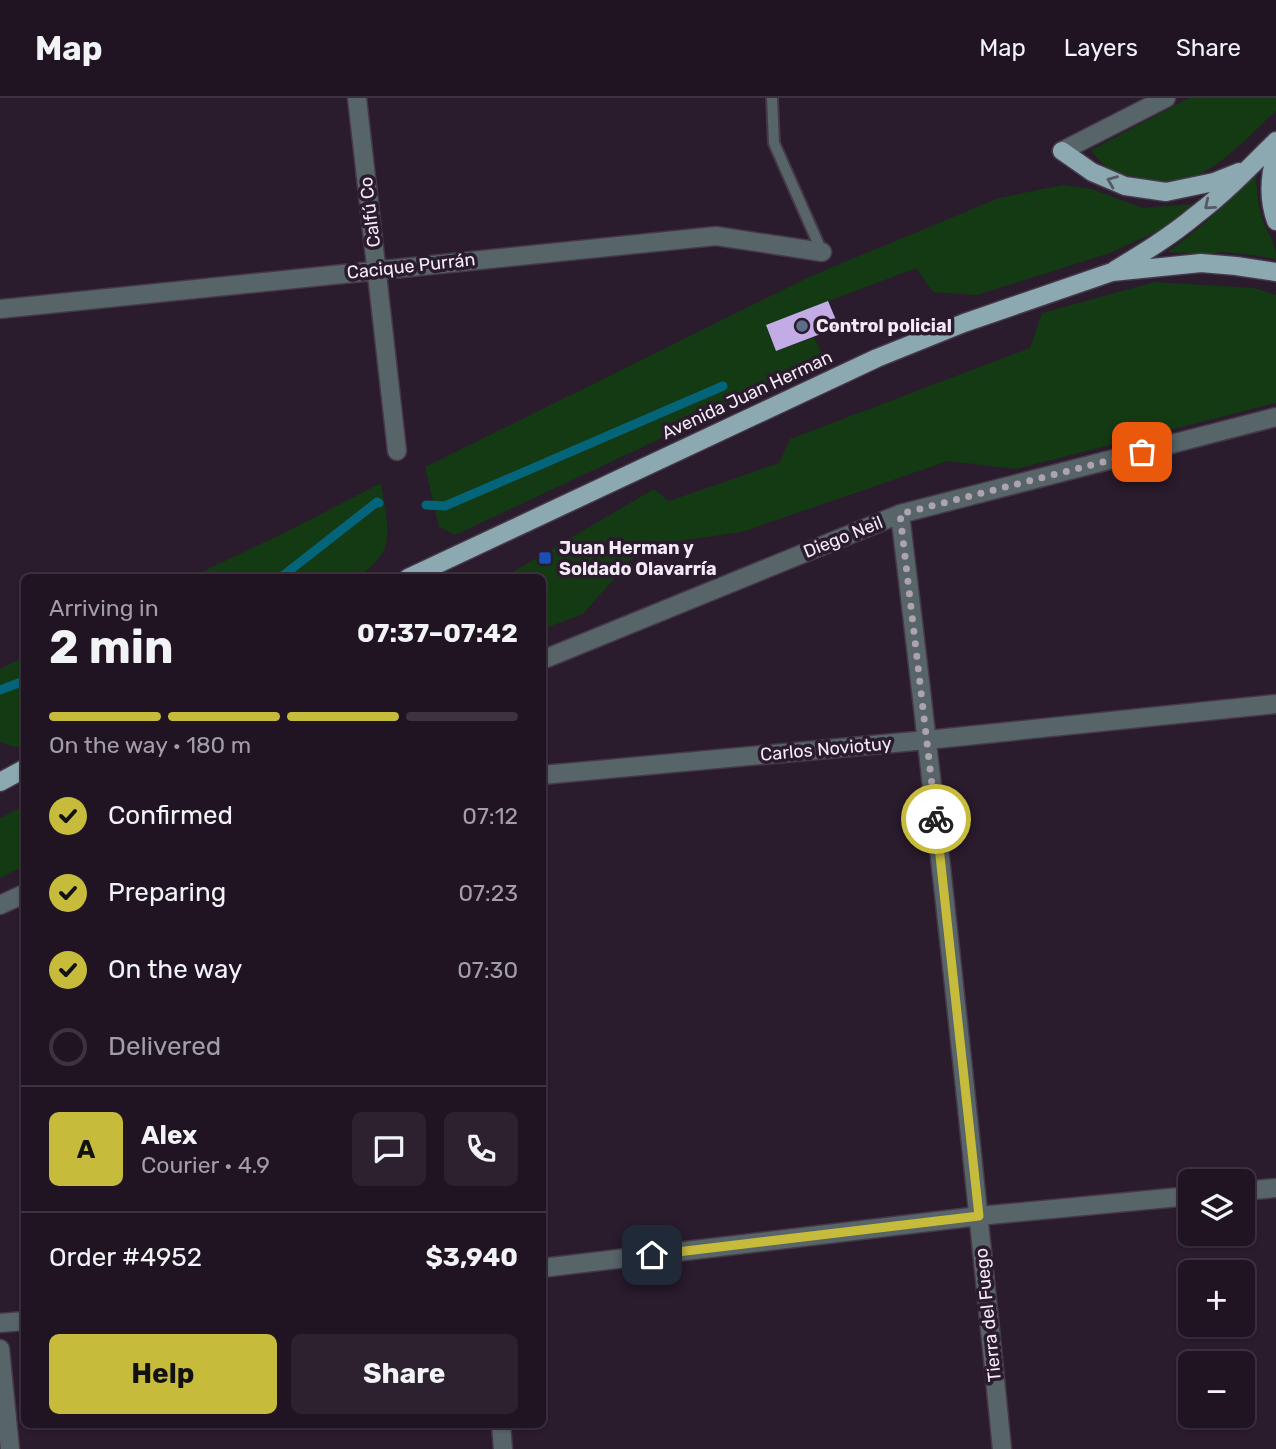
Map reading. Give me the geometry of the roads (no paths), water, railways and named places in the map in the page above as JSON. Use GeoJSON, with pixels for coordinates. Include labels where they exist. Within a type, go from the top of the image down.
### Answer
{"type":"FeatureCollection","features":[{"type":"Feature","properties":{"kind":"main road","name":"Avenida Juan Herman"},"geometry":{"type":"LineString","coordinates":[[1112,272],[1197,215],[1276,141]]}},
{"type":"Feature","properties":{"kind":"main road"},"geometry":{"type":"LineString","coordinates":[[1062,151],[1092,173],[1125,186],[1166,192],[1214,182],[1249,168]]}},
{"type":"Feature","properties":{"kind":"main road"},"geometry":{"type":"LineString","coordinates":[[1276,154],[1270,189],[1271,208],[1276,221]]}},
{"type":"Feature","properties":{"kind":"main road","name":"Avenida Juan Herman"},"geometry":{"type":"LineString","coordinates":[[416,574],[877,358],[964,323],[1112,272],[1201,263],[1276,272]]}},
{"type":"Feature","properties":{"kind":"main road"},"geometry":{"type":"LineString","coordinates":[[0,782],[21,771]]}},
{"type":"Feature","properties":{"kind":"street","name":"Calfú Co"},"geometry":{"type":"LineString","coordinates":[[357,98],[397,451]]}},
{"type":"Feature","properties":{"kind":"street"},"geometry":{"type":"LineString","coordinates":[[1062,151],[1166,98]]}},
{"type":"Feature","properties":{"kind":"street","name":"Cacique Purrán"},"geometry":{"type":"LineString","coordinates":[[0,309],[716,236],[822,252]]}},
{"type":"Feature","properties":{"kind":"street","name":"Diego Neil"},"geometry":{"type":"LineString","coordinates":[[546,658],[900,514],[1276,417]]}},
{"type":"Feature","properties":{"kind":"street","name":"Tierra del Fuego"},"geometry":{"type":"LineString","coordinates":[[900,514],[979,1216],[1002,1449]]}},
{"type":"Feature","properties":{"kind":"street","name":"Carlos Noviotuy"},"geometry":{"type":"LineString","coordinates":[[546,775],[927,740],[1276,704]]}},
{"type":"Feature","properties":{"kind":"street"},"geometry":{"type":"LineString","coordinates":[[0,905],[21,895]]}},
{"type":"Feature","properties":{"kind":"street"},"geometry":{"type":"LineString","coordinates":[[1255,1190],[1276,1188]]}},
{"type":"Feature","properties":{"kind":"street"},"geometry":{"type":"LineString","coordinates":[[546,1268],[979,1216],[1178,1197]]}},
{"type":"Feature","properties":{"kind":"street"},"geometry":{"type":"LineString","coordinates":[[0,1323],[21,1321]]}},
{"type":"Feature","properties":{"kind":"street"},"geometry":{"type":"LineString","coordinates":[[0,1349],[10,1449]]}},
{"type":"Feature","properties":{"kind":"street"},"geometry":{"type":"LineString","coordinates":[[501,1428],[503,1449]]}},
{"type":"Feature","properties":{"kind":"lane"},"geometry":{"type":"LineString","coordinates":[[772,98],[774,143],[822,252]]}},
{"type":"Feature","properties":{"kind":"waterway"},"geometry":{"type":"LineString","coordinates":[[426,505],[445,506],[723,386]]}},
{"type":"Feature","properties":{"kind":"waterway"},"geometry":{"type":"LineString","coordinates":[[285,574],[379,503]]}},
{"type":"Feature","properties":{"kind":"waterway"},"geometry":{"type":"LineString","coordinates":[[0,690],[21,682]]}},
{"type":"Feature","properties":{"kind":"place","name":"Control policial"},"geometry":{"type":"Point","coordinates":[802,326]}},
{"type":"Feature","properties":{"kind":"place","name":"Juan Herman y Soldado Olavarría"},"geometry":{"type":"Point","coordinates":[545,558]}}]}
